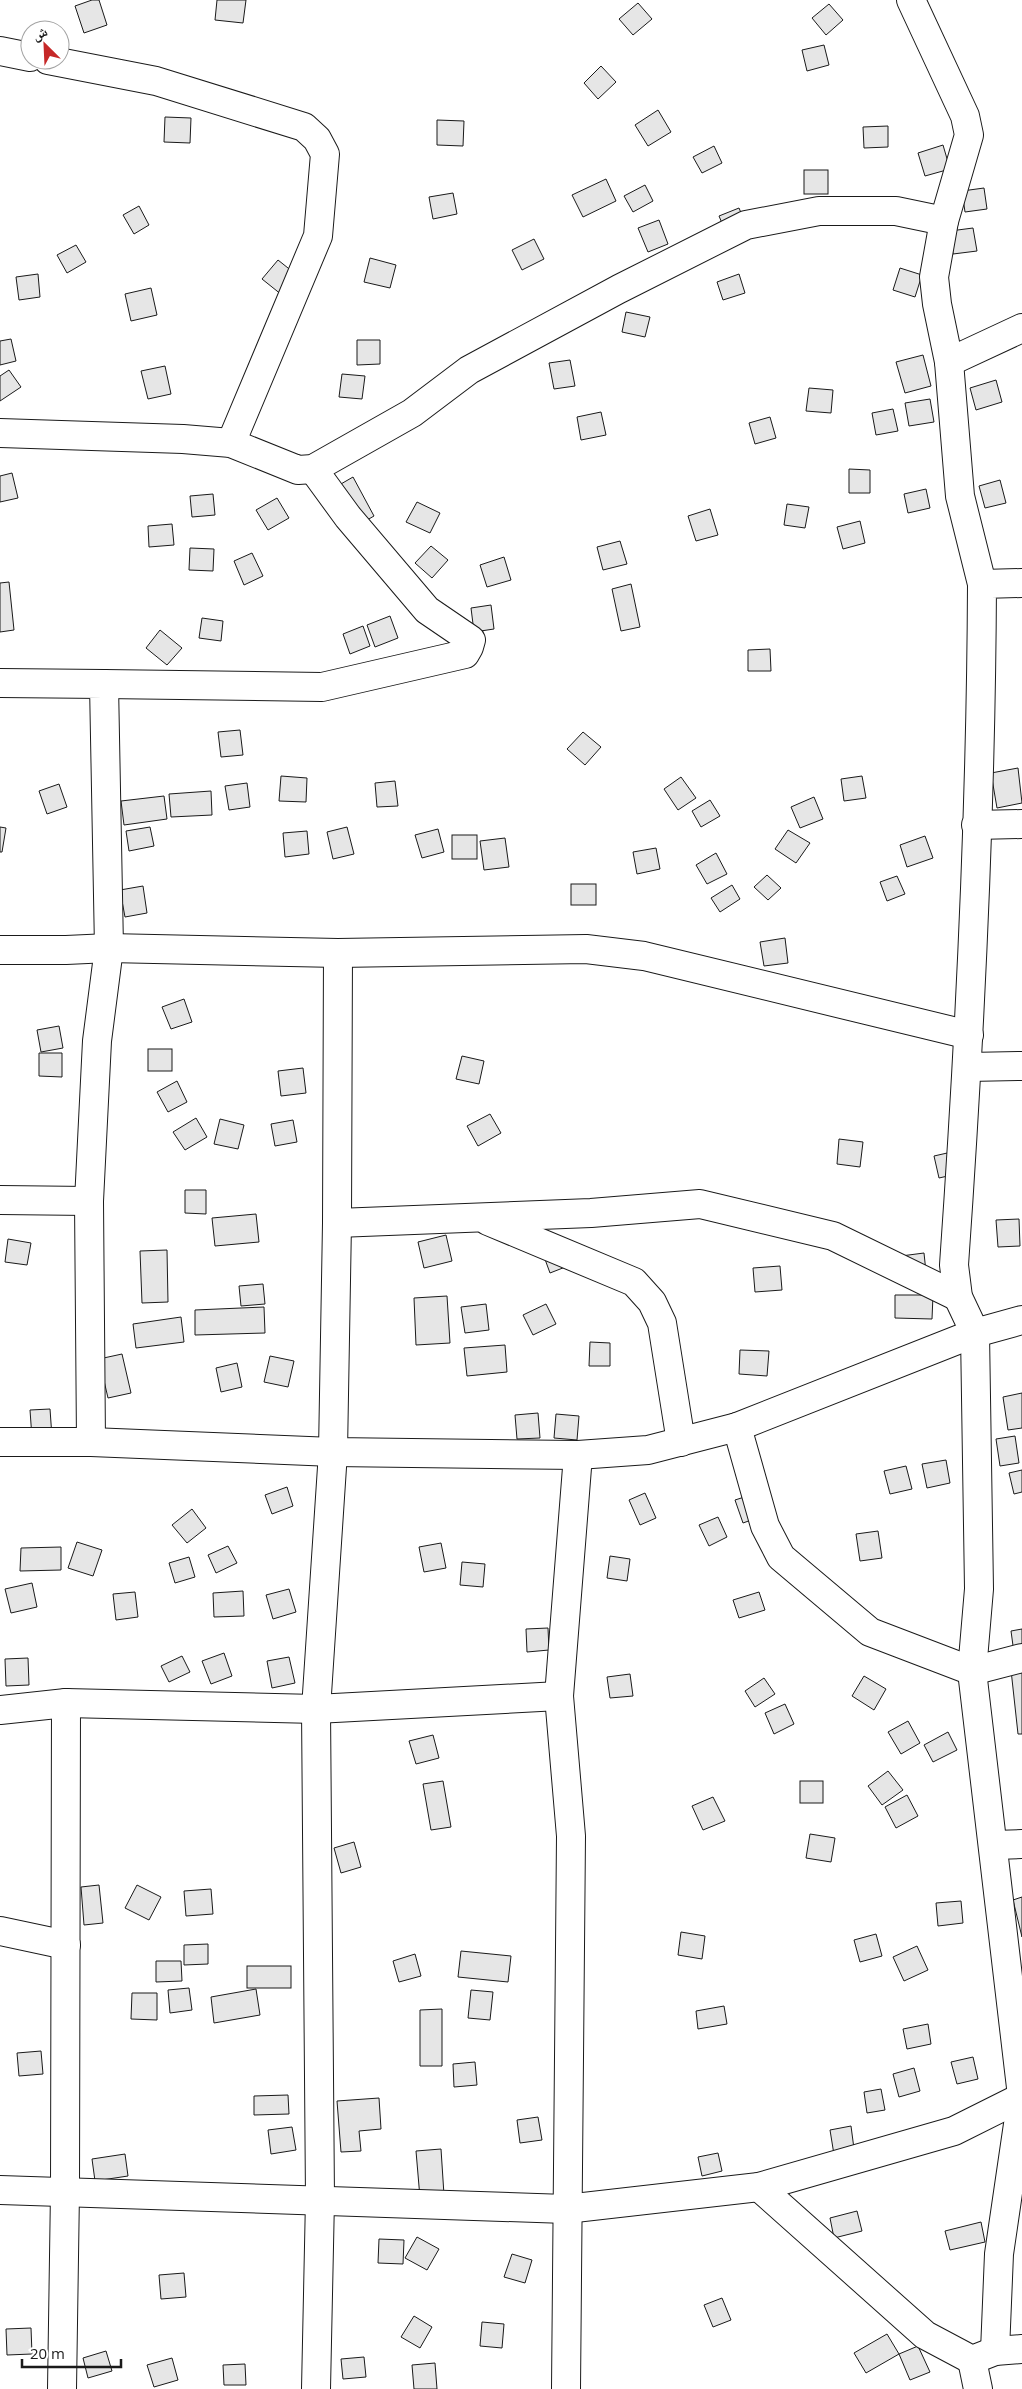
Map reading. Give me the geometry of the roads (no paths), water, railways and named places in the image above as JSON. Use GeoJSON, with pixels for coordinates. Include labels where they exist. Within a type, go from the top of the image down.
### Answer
{"type":"FeatureCollection","features":[{"type":"Feature","properties":{"kind":"street"},"geometry":{"type":"LineString","coordinates":[[911,0],[965,116],[969,135],[944,221],[934,277],[937,304],[949,362],[960,496],[982,584],[968,1067],[954,1265],[958,1297],[975,1333],[979,1589],[972,1671],[994,1845],[1022,2096],[978,2389]]}},
{"type":"Feature","properties":{"kind":"street"},"geometry":{"type":"LineString","coordinates":[[0,51],[20,54]]}},
{"type":"Feature","properties":{"kind":"street"},"geometry":{"type":"LineString","coordinates":[[70,64],[156,81],[304,127],[317,139],[325,154],[318,236],[231,443]]}},
{"type":"Feature","properties":{"kind":"street"},"geometry":{"type":"LineString","coordinates":[[0,432],[183,439],[231,443],[298,470],[313,469],[412,413],[469,370],[619,290],[746,226],[819,211],[896,211],[944,221]]}},
{"type":"Feature","properties":{"kind":"street"},"geometry":{"type":"LineString","coordinates":[[949,362],[1022,328]]}},
{"type":"Feature","properties":{"kind":"street"},"geometry":{"type":"LineString","coordinates":[[0,683],[322,686],[465,654],[471,640],[427,610],[348,517],[313,469]]}},
{"type":"Feature","properties":{"kind":"street"},"geometry":{"type":"LineString","coordinates":[[982,584],[1022,583]]}},
{"type":"Feature","properties":{"kind":"street"},"geometry":{"type":"LineString","coordinates":[[90,1442],[89,1201],[97,1041],[109,948],[104,684]]}},
{"type":"Feature","properties":{"kind":"street"},"geometry":{"type":"LineString","coordinates":[[976,825],[1022,824]]}},
{"type":"Feature","properties":{"kind":"street"},"geometry":{"type":"LineString","coordinates":[[0,950],[109,948],[338,952],[586,949],[644,956],[969,1035]]}},
{"type":"Feature","properties":{"kind":"street"},"geometry":{"type":"LineString","coordinates":[[316,2389],[320,2200],[316,1709],[332,1452],[337,1223],[338,952]]}},
{"type":"Feature","properties":{"kind":"street"},"geometry":{"type":"LineString","coordinates":[[968,1067],[1022,1066]]}},
{"type":"Feature","properties":{"kind":"street"},"geometry":{"type":"LineString","coordinates":[[0,1200],[89,1201]]}},
{"type":"Feature","properties":{"kind":"street"},"geometry":{"type":"LineString","coordinates":[[337,1223],[590,1213],[700,1204],[833,1236],[958,1297]]}},
{"type":"Feature","properties":{"kind":"street"},"geometry":{"type":"LineString","coordinates":[[480,1218],[634,1282],[652,1302],[662,1323],[681,1442]]}},
{"type":"Feature","properties":{"kind":"street"},"geometry":{"type":"LineString","coordinates":[[0,1442],[90,1442],[332,1452],[578,1456],[648,1450],[737,1427],[975,1333],[1022,1320]]}},
{"type":"Feature","properties":{"kind":"street"},"geometry":{"type":"LineString","coordinates":[[737,1427],[765,1526],[781,1557],[870,1632],[972,1671],[1022,1658]]}},
{"type":"Feature","properties":{"kind":"street"},"geometry":{"type":"LineString","coordinates":[[566,2389],[566,2209],[571,1836],[559,1696],[578,1456]]}},
{"type":"Feature","properties":{"kind":"street"},"geometry":{"type":"LineString","coordinates":[[0,1710],[66,1703],[316,1709],[559,1696]]}},
{"type":"Feature","properties":{"kind":"street"},"geometry":{"type":"LineString","coordinates":[[62,2389],[65,2191],[66,1703]]}},
{"type":"Feature","properties":{"kind":"street"},"geometry":{"type":"LineString","coordinates":[[994,1845],[1022,1844]]}},
{"type":"Feature","properties":{"kind":"street"},"geometry":{"type":"LineString","coordinates":[[0,1931],[66,1945]]}},
{"type":"Feature","properties":{"kind":"street"},"geometry":{"type":"LineString","coordinates":[[0,2190],[566,2209],[759,2187],[954,2131],[1022,2096]]}},
{"type":"Feature","properties":{"kind":"street"},"geometry":{"type":"LineString","coordinates":[[759,2187],[925,2335],[983,2355],[1022,2349]]}}]}
